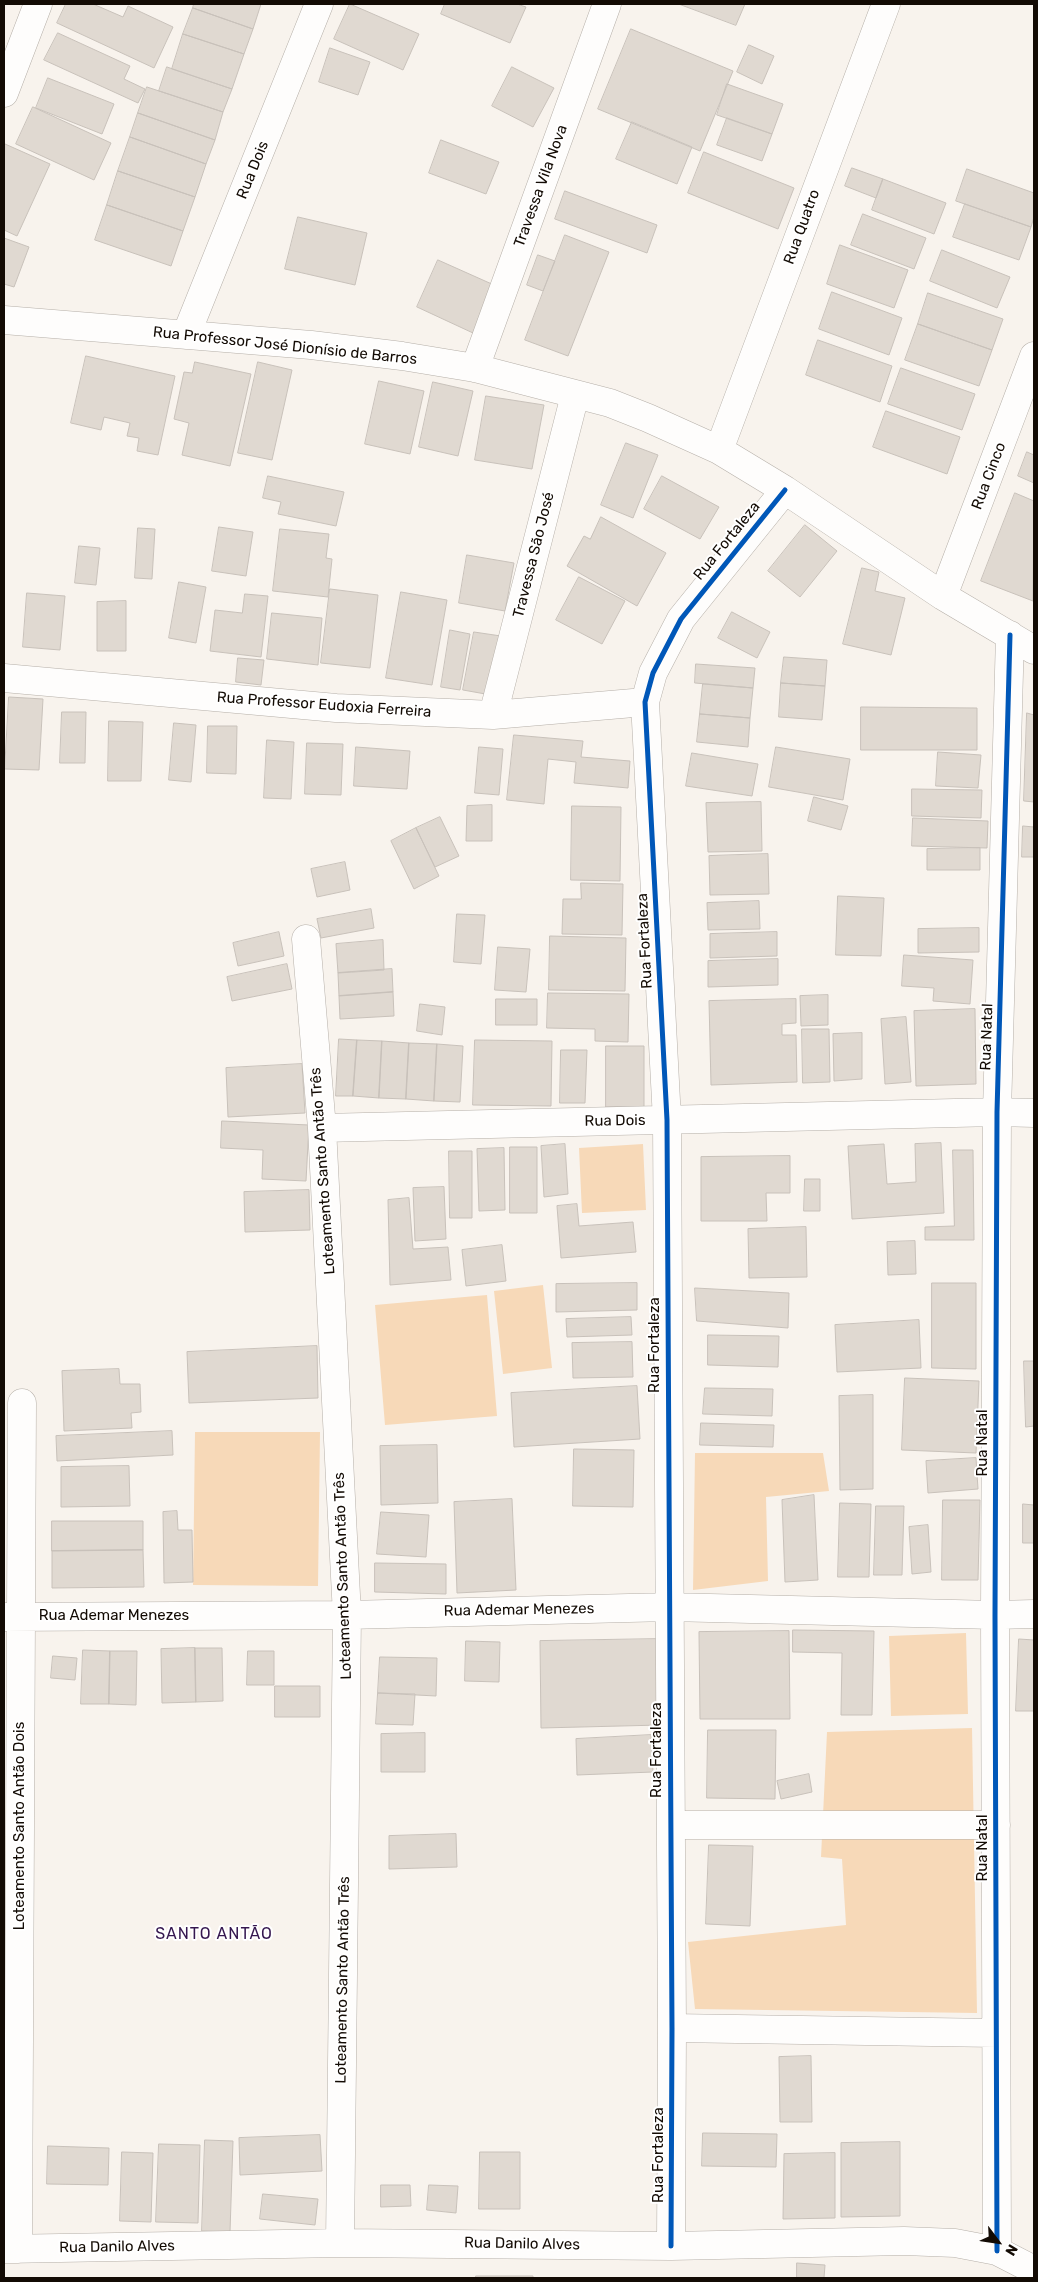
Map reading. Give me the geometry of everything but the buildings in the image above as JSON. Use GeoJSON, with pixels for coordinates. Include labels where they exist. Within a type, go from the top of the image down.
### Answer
{"type":"FeatureCollection","features":[{"type":"Feature","properties":{"kind":"street"},"geometry":{"type":"LineString","coordinates":[[4,94],[38,4]]}},
{"type":"Feature","properties":{"kind":"street","name":"Rua Dois"},"geometry":{"type":"LineString","coordinates":[[186,335],[319,4]]}},
{"type":"Feature","properties":{"kind":"street","name":"Travessa Vila Nova"},"geometry":{"type":"LineString","coordinates":[[475,368],[607,4]]}},
{"type":"Feature","properties":{"kind":"street","name":"Rua Quatro"},"geometry":{"type":"LineString","coordinates":[[719,450],[886,4]]}},
{"type":"Feature","properties":{"kind":"street","name":"Rua Professor José Dionísio de Barros"},"geometry":{"type":"LineString","coordinates":[[4,320],[320,346],[402,356],[475,368],[610,403],[719,450],[785,490],[943,596],[1034,650]]}},
{"type":"Feature","properties":{"kind":"street","name":"Rua Cinco"},"geometry":{"type":"LineString","coordinates":[[943,596],[1034,356]]}},
{"type":"Feature","properties":{"kind":"street","name":"Travessa São José"},"geometry":{"type":"LineString","coordinates":[[493,715],[575,395]]}},
{"type":"Feature","properties":{"kind":"street","name":"Rua Fortaleza"},"geometry":{"type":"LineString","coordinates":[[671,2246],[672,2028],[667,1120],[645,702],[653,673],[681,619],[785,490]]}},
{"type":"Feature","properties":{"kind":"street","name":"Rua Natal"},"geometry":{"type":"LineString","coordinates":[[997,2250],[995,1615],[997,1112],[1010,635]]}},
{"type":"Feature","properties":{"kind":"street","name":"Rua Professor Eudoxia Ferreira"},"geometry":{"type":"LineString","coordinates":[[4,678],[336,708],[493,715],[645,702]]}},
{"type":"Feature","properties":{"kind":"street","name":"Loteamento Santo Antão Três"},"geometry":{"type":"LineString","coordinates":[[306,939],[322,1128],[347,1615],[340,2243]]}},
{"type":"Feature","properties":{"kind":"street","name":"Rua Dois"},"geometry":{"type":"LineString","coordinates":[[322,1128],[997,1112],[1034,1113]]}},
{"type":"Feature","properties":{"kind":"street","name":"Loteamento Santo Antão Dois"},"geometry":{"type":"LineString","coordinates":[[11,2249],[12,1617],[22,1403]]}},
{"type":"Feature","properties":{"kind":"street","name":"Rua Ademar Menezes"},"geometry":{"type":"LineString","coordinates":[[12,1617],[347,1615],[669,1606],[995,1615],[1034,1614]]}},
{"type":"Feature","properties":{"kind":"street"},"geometry":{"type":"LineString","coordinates":[[671,1825],[996,1825]]}},
{"type":"Feature","properties":{"kind":"street"},"geometry":{"type":"LineString","coordinates":[[672,2028],[996,2033]]}},
{"type":"Feature","properties":{"kind":"street","name":"Rua Danilo Alves"},"geometry":{"type":"LineString","coordinates":[[11,2249],[340,2243],[671,2246],[904,2241],[955,2243],[997,2250],[1034,2270]]}},
{"type":"Feature","properties":{"kind":"shaded area"},"geometry":{"type":"Polygon","coordinates":[[[643,1144],[646,1210],[582,1213],[579,1148],[643,1144]]]}},
{"type":"Feature","properties":{"kind":"shaded area"},"geometry":{"type":"Polygon","coordinates":[[[543,1285],[552,1368],[503,1374],[494,1291],[543,1285]]]}},
{"type":"Feature","properties":{"kind":"shaded area"},"geometry":{"type":"Polygon","coordinates":[[[487,1295],[497,1416],[385,1425],[375,1305],[487,1295]]]}},
{"type":"Feature","properties":{"kind":"shaded area"},"geometry":{"type":"Polygon","coordinates":[[[195,1432],[320,1432],[318,1586],[193,1585],[195,1432]]]}},
{"type":"Feature","properties":{"kind":"shaded area"},"geometry":{"type":"Polygon","coordinates":[[[695,1453],[823,1453],[829,1491],[766,1497],[768,1581],[693,1590],[695,1453]]]}},
{"type":"Feature","properties":{"kind":"shaded area"},"geometry":{"type":"Polygon","coordinates":[[[966,1633],[968,1714],[891,1716],[889,1636],[966,1633]]]}},
{"type":"Feature","properties":{"kind":"shaded area"},"geometry":{"type":"Polygon","coordinates":[[[972,1728],[977,2013],[695,2009],[688,1942],[846,1925],[842,1859],[821,1857],[827,1732],[972,1728]]]}},
{"type":"Feature","properties":{"kind":"cycle path"},"geometry":{"type":"LineString","coordinates":[[671,2246],[672,2028],[667,1120],[645,702],[653,673],[681,619],[785,490]]}},
{"type":"Feature","properties":{"kind":"cycle path"},"geometry":{"type":"LineString","coordinates":[[997,2251],[995,1615],[997,1112],[1010,635]]}},
{"type":"Feature","properties":{"kind":"district","name":"SANTO ANTÃO"},"geometry":{"type":"Point","coordinates":[214,1934]}}]}
